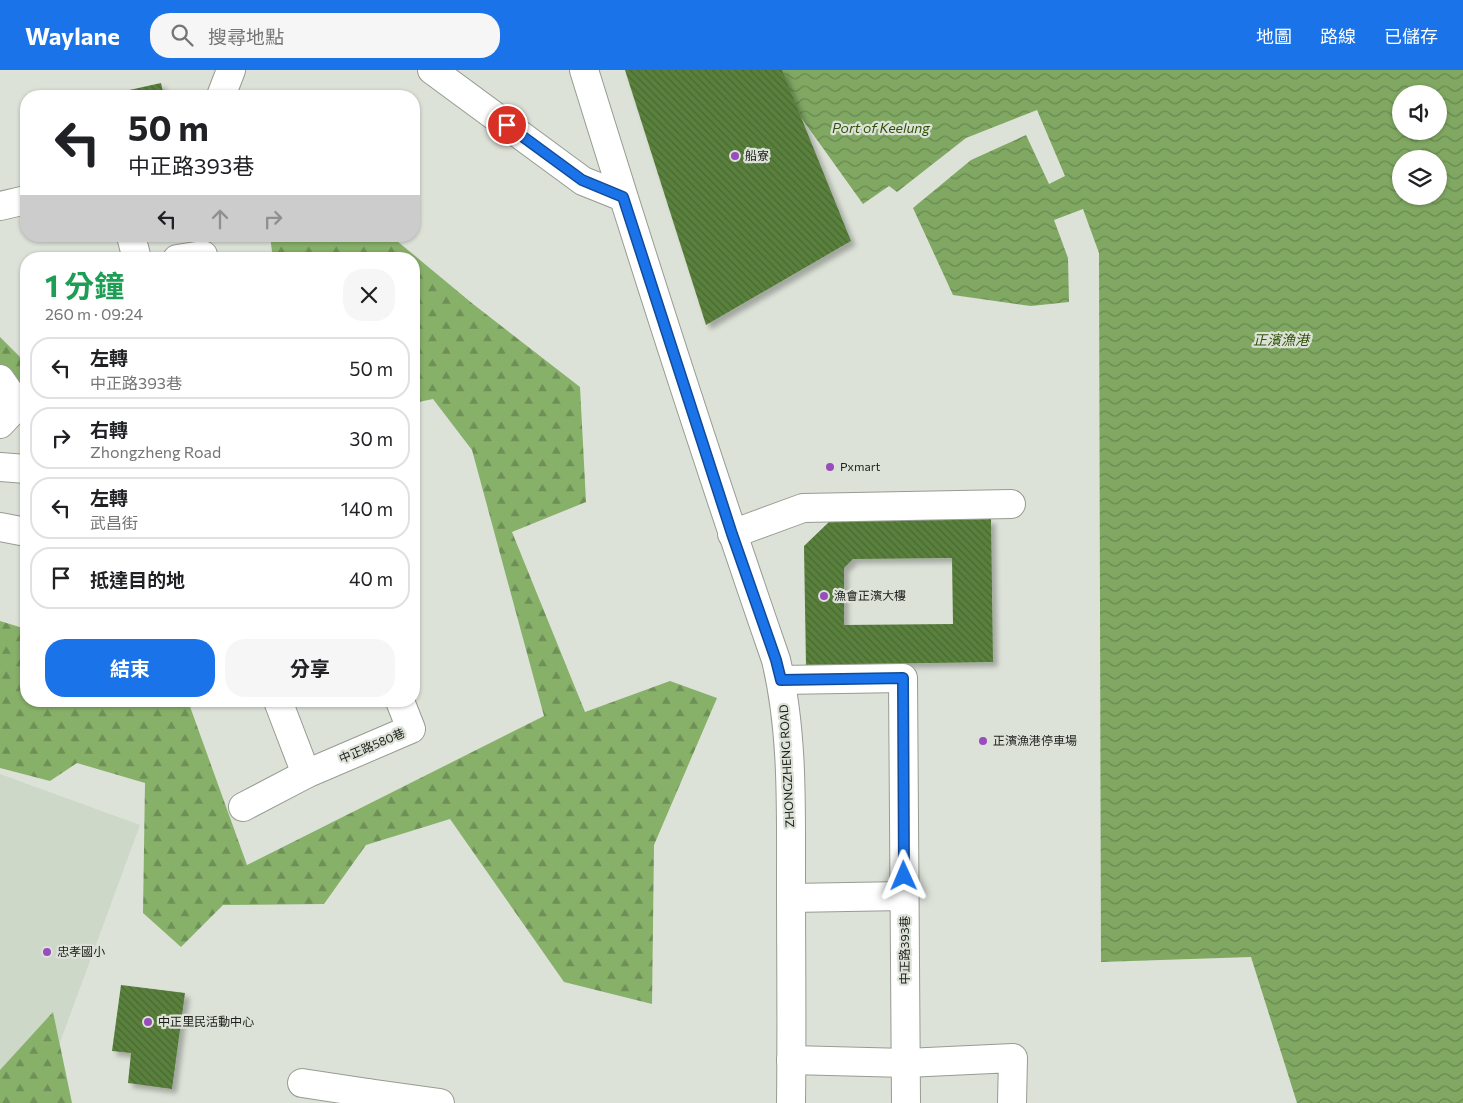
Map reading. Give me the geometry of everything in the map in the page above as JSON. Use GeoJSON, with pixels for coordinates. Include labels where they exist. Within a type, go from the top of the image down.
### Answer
{"type":"FeatureCollection","features":[{"type":"Feature","properties":{"kind":"main road"},"geometry":{"type":"LineString","coordinates":[[224,90],[232,70]]}},
{"type":"Feature","properties":{"kind":"main road"},"geometry":{"type":"LineString","coordinates":[[432,70],[582,180],[623,197]]}},
{"type":"Feature","properties":{"kind":"main road","name":"ZHONGZHENG ROAD"},"geometry":{"type":"LineString","coordinates":[[584,70],[623,197],[781,680],[790,764],[791,1103]]}},
{"type":"Feature","properties":{"kind":"main road"},"geometry":{"type":"LineString","coordinates":[[0,206],[20,201]]}},
{"type":"Feature","properties":{"kind":"main road"},"geometry":{"type":"LineString","coordinates":[[0,380],[15,412]]}},
{"type":"Feature","properties":{"kind":"main road"},"geometry":{"type":"LineString","coordinates":[[0,467],[20,469]]}},
{"type":"Feature","properties":{"kind":"main road"},"geometry":{"type":"LineString","coordinates":[[732,534],[803,508],[1011,504]]}},
{"type":"Feature","properties":{"kind":"main road"},"geometry":{"type":"LineString","coordinates":[[0,527],[20,531]]}},
{"type":"Feature","properties":{"kind":"main road","name":"中正路393巷"},"geometry":{"type":"LineString","coordinates":[[781,680],[903,678],[906,1103]]}},
{"type":"Feature","properties":{"kind":"main road"},"geometry":{"type":"LineString","coordinates":[[280,707],[306,774]]}},
{"type":"Feature","properties":{"kind":"main road","name":"中正路580巷"},"geometry":{"type":"LineString","coordinates":[[243,807],[306,774],[411,729],[402,707]]}},
{"type":"Feature","properties":{"kind":"main road"},"geometry":{"type":"LineString","coordinates":[[791,898],[904,896]]}},
{"type":"Feature","properties":{"kind":"main road"},"geometry":{"type":"LineString","coordinates":[[791,1060],[906,1063],[1013,1058],[1012,1103]]}},
{"type":"Feature","properties":{"kind":"main road"},"geometry":{"type":"LineString","coordinates":[[302,1084],[368,1098],[440,1103]]}},
{"type":"Feature","properties":{"kind":"shaded area","name":"忠孝國小"},"geometry":{"type":"Polygon","coordinates":[[[0,774],[140,825],[41,1094],[0,1079],[0,774]]]}},
{"type":"Feature","properties":{"kind":"green space"},"geometry":{"type":"Polygon","coordinates":[[[271,242],[398,242],[410,252],[272,252],[271,242]]]}},
{"type":"Feature","properties":{"kind":"green space"},"geometry":{"type":"Polygon","coordinates":[[[420,260],[580,387],[586,502],[512,532],[585,712],[670,681],[717,698],[654,845],[652,1004],[564,982],[450,819],[366,845],[324,904],[223,905],[181,947],[143,913],[145,783],[77,763],[50,781],[0,768],[0,621],[20,627],[20,707],[190,707],[247,865],[544,716],[472,450],[433,399],[420,402],[420,260]]]}},
{"type":"Feature","properties":{"kind":"green space"},"geometry":{"type":"Polygon","coordinates":[[[0,337],[20,357],[20,385],[0,369],[0,337]]]}},
{"type":"Feature","properties":{"kind":"green space"},"geometry":{"type":"Polygon","coordinates":[[[53,1012],[72,1103],[0,1103],[0,1070],[53,1012]]]}},
{"type":"Feature","properties":{"kind":"water","name":"正濱漁港"},"geometry":{"type":"Polygon","coordinates":[[[767,70],[1463,70],[1463,1103],[1297,1103],[1251,957],[1101,962],[1099,253],[1083,209],[1054,220],[1068,258],[1069,302],[1031,306],[953,295],[913,208],[971,160],[1026,135],[1049,184],[1065,176],[1037,110],[966,138],[897,192],[889,186],[863,204],[767,70]]]}},
{"type":"Feature","properties":{"kind":"building","name":"船寮"},"geometry":{"type":"Polygon","coordinates":[[[625,70],[782,70],[851,241],[706,325],[625,70]]]}},
{"type":"Feature","properties":{"kind":"building"},"geometry":{"type":"Polygon","coordinates":[[[161,83],[163,90],[130,90],[161,83]]]}},
{"type":"Feature","properties":{"kind":"building","name":"漁會正濱大樓"},"geometry":{"type":"Polygon","coordinates":[[[991,519],[993,662],[806,665],[804,546],[830,521],[991,519]],[[952,558],[853,559],[844,568],[844,625],[953,624],[952,558]]]}},
{"type":"Feature","properties":{"kind":"building","name":"中正里民活動中心"},"geometry":{"type":"Polygon","coordinates":[[[121,985],[185,993],[172,1089],[128,1083],[131,1053],[112,1051],[121,985]]]}},
{"type":"Feature","properties":{"kind":"place","name":"船寮"},"geometry":{"type":"Point","coordinates":[735,156]}},
{"type":"Feature","properties":{"kind":"place","name":"Pxmart"},"geometry":{"type":"Point","coordinates":[830,467]}},
{"type":"Feature","properties":{"kind":"place","name":"漁會正濱大樓"},"geometry":{"type":"Point","coordinates":[824,596]}},
{"type":"Feature","properties":{"kind":"place","name":"正濱漁港停車場"},"geometry":{"type":"Point","coordinates":[983,741]}},
{"type":"Feature","properties":{"kind":"place","name":"忠孝國小"},"geometry":{"type":"Point","coordinates":[47,952]}},
{"type":"Feature","properties":{"kind":"place","name":"中正里民活動中心"},"geometry":{"type":"Point","coordinates":[148,1022]}},
{"type":"Feature","properties":{"kind":"route"},"geometry":{"type":"LineString","coordinates":[[507,125],[582,180],[623,197],[781,680],[903,678],[904,876]]}},
{"type":"Feature","properties":{"kind":"water label","name":"Port of Keelung"},"geometry":{"type":"Point","coordinates":[881,128]}}]}
